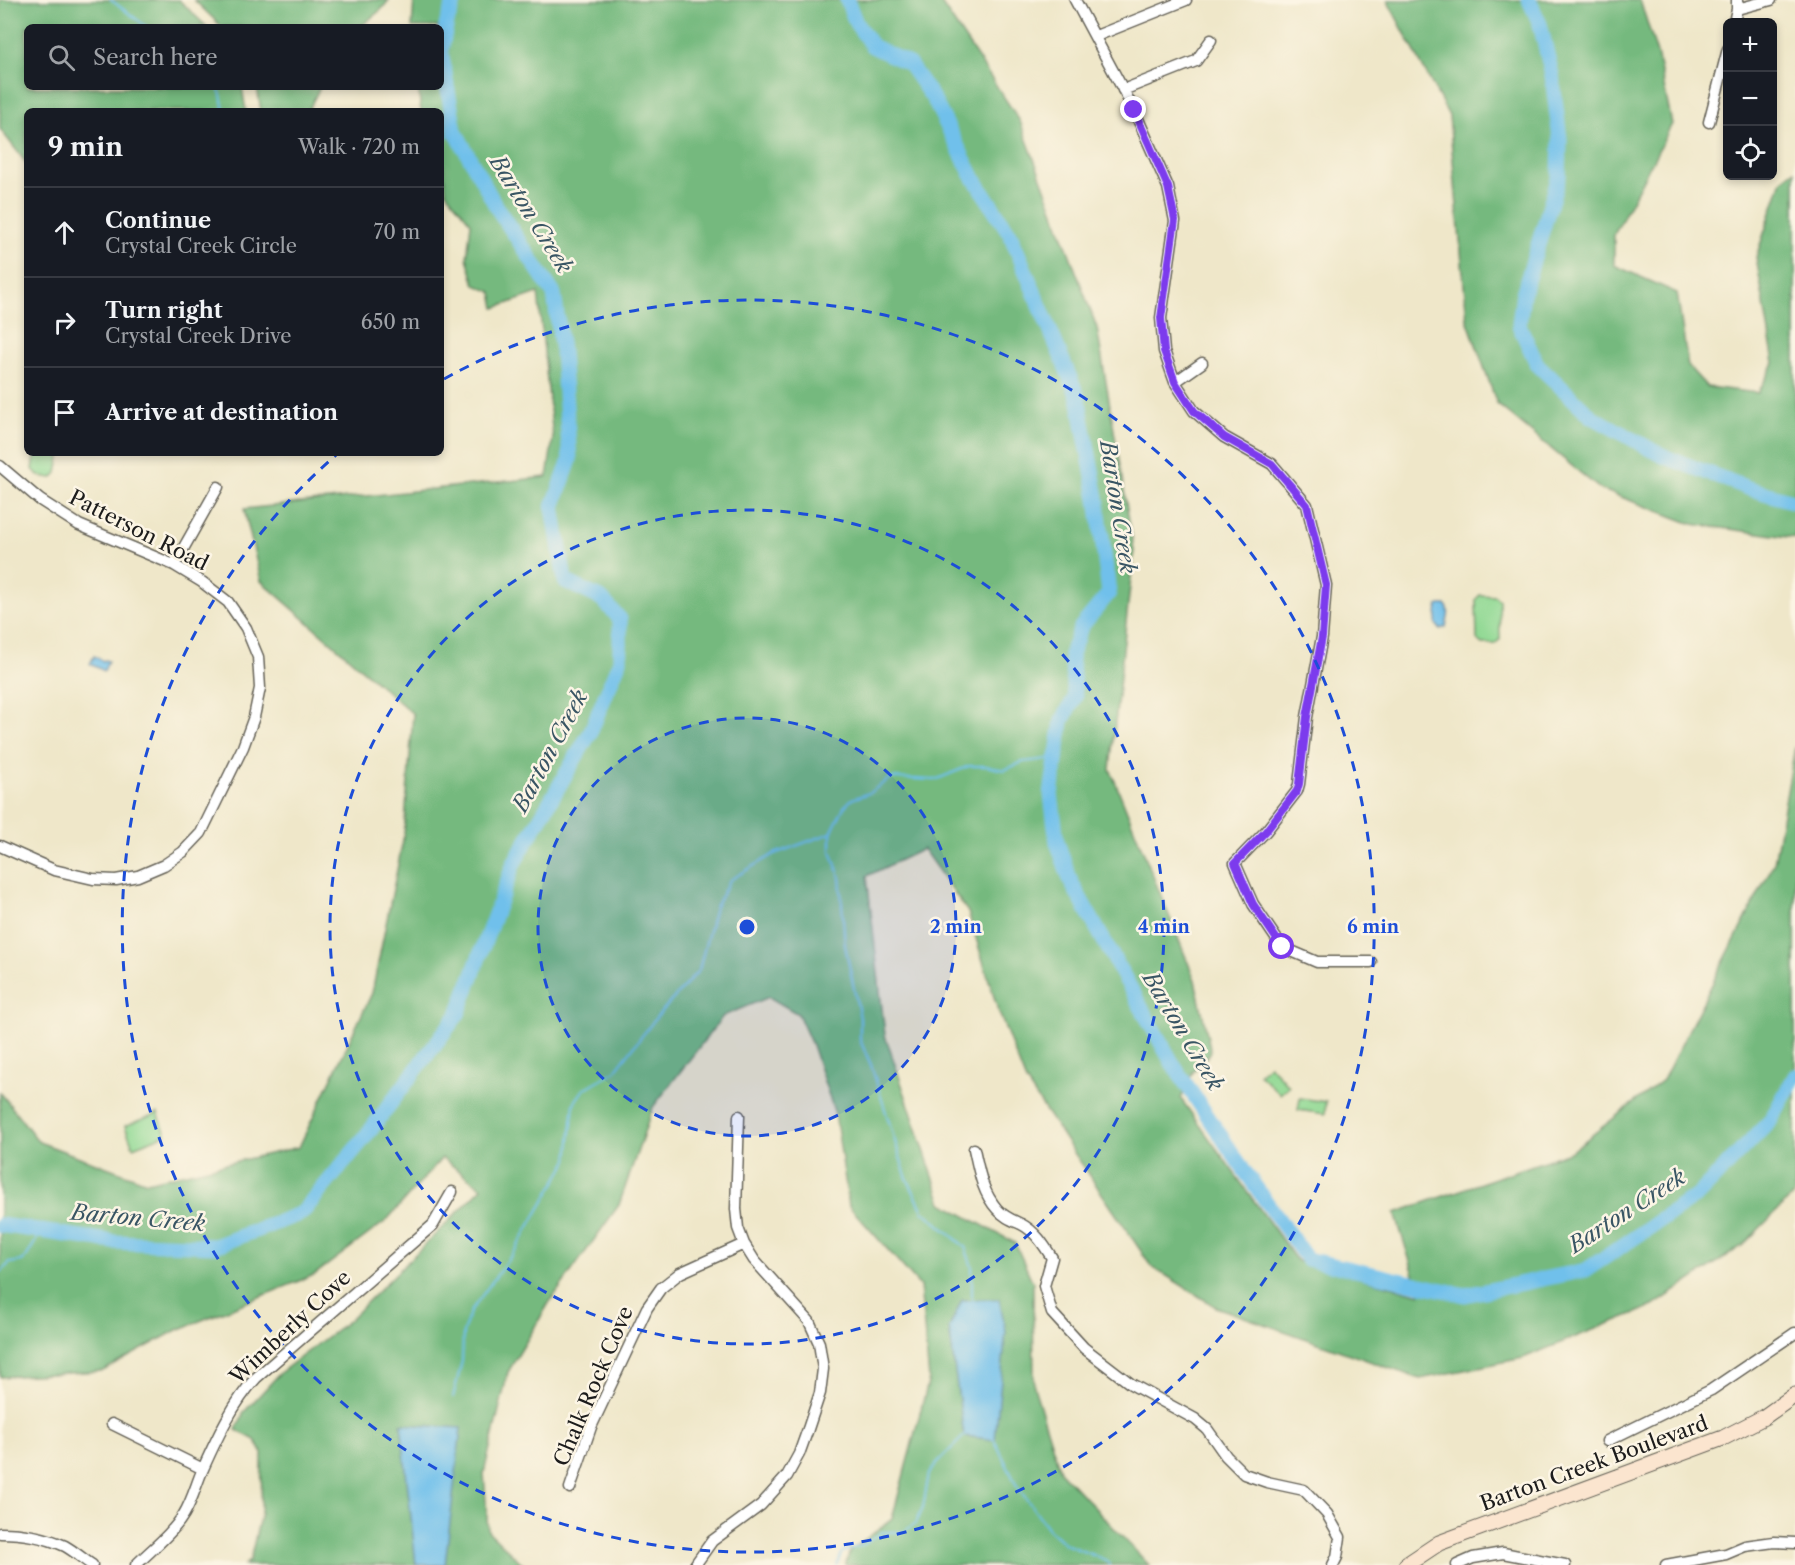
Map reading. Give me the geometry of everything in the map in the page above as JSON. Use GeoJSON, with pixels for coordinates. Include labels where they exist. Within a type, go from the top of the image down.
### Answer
{"type":"FeatureCollection","features":[{"type":"Feature","properties":{"kind":"street"},"geometry":{"type":"LineString","coordinates":[[1075,0],[1134,110],[1168,187],[1175,220],[1161,318],[1164,351],[1175,382],[1194,411],[1224,437],[1272,464],[1307,505],[1326,585],[1322,637],[1307,717],[1297,791],[1266,831],[1235,863],[1253,904],[1282,947],[1317,962],[1371,962]]}},
{"type":"Feature","properties":{"kind":"street"},"geometry":{"type":"LineString","coordinates":[[1096,36],[1186,0]]}},
{"type":"Feature","properties":{"kind":"street"},"geometry":{"type":"LineString","coordinates":[[1737,5],[1772,0]]}},
{"type":"Feature","properties":{"kind":"street"},"geometry":{"type":"LineString","coordinates":[[1123,90],[1196,62],[1211,40]]}},
{"type":"Feature","properties":{"kind":"street"},"geometry":{"type":"LineString","coordinates":[[1709,122],[1723,68]]}},
{"type":"Feature","properties":{"kind":"street"},"geometry":{"type":"LineString","coordinates":[[1175,382],[1202,363]]}},
{"type":"Feature","properties":{"kind":"street","name":"Patterson Road"},"geometry":{"type":"LineString","coordinates":[[0,466],[40,500],[79,525],[174,565],[202,582],[228,602],[246,628],[258,657],[260,688],[254,717],[243,747],[201,833],[183,852],[165,864],[138,876],[116,880],[93,879],[54,870],[0,846]]}},
{"type":"Feature","properties":{"kind":"street"},"geometry":{"type":"LineString","coordinates":[[174,565],[218,487]]}},
{"type":"Feature","properties":{"kind":"street"},"geometry":{"type":"LineString","coordinates":[[695,1565],[712,1542],[761,1505],[787,1476],[799,1454],[820,1393],[823,1369],[819,1343],[809,1321],[754,1260],[738,1228],[736,1209],[739,1116]]}},
{"type":"Feature","properties":{"kind":"street"},"geometry":{"type":"LineString","coordinates":[[974,1149],[983,1188],[998,1210],[1010,1220],[1023,1225],[1041,1240],[1052,1258],[1044,1286],[1052,1313],[1084,1348],[1131,1384],[1195,1419],[1207,1429],[1226,1456],[1244,1473],[1268,1482],[1304,1490],[1327,1514],[1340,1537],[1337,1557],[1333,1565]]}},
{"type":"Feature","properties":{"kind":"street","name":"Wimberly Cove"},"geometry":{"type":"LineString","coordinates":[[136,1565],[184,1514],[231,1412],[245,1390],[256,1378],[433,1226],[452,1192]]}},
{"type":"Feature","properties":{"kind":"street","name":"Chalk Rock Cove"},"geometry":{"type":"LineString","coordinates":[[570,1488],[591,1427],[647,1308],[662,1288],[680,1273],[744,1244]]}},
{"type":"Feature","properties":{"kind":"street"},"geometry":{"type":"LineString","coordinates":[[1607,1441],[1711,1390],[1795,1333]]}},
{"type":"Feature","properties":{"kind":"street","name":"Barton Creek Boulevard"},"geometry":{"type":"LineString","coordinates":[[1406,1565],[1439,1543],[1723,1437],[1764,1417],[1795,1395]]}},
{"type":"Feature","properties":{"kind":"street"},"geometry":{"type":"LineString","coordinates":[[112,1424],[203,1469]]}},
{"type":"Feature","properties":{"kind":"street"},"geometry":{"type":"LineString","coordinates":[[0,1533],[42,1538],[66,1547],[92,1565]]}},
{"type":"Feature","properties":{"kind":"street"},"geometry":{"type":"LineString","coordinates":[[1666,1565],[1725,1554],[1745,1546],[1774,1542],[1795,1543]]}},
{"type":"Feature","properties":{"kind":"street"},"geometry":{"type":"LineString","coordinates":[[1457,1565],[1473,1558],[1503,1553],[1565,1565]]}},
{"type":"Feature","properties":{"kind":"green space"},"geometry":{"type":"Polygon","coordinates":[[[0,0],[179,0],[204,24],[24,24],[24,90],[242,90],[246,108],[24,108],[24,160],[0,129],[0,0]]]}},
{"type":"Feature","properties":{"kind":"green space"},"geometry":{"type":"Polygon","coordinates":[[[194,0],[389,0],[364,24],[219,24],[194,0]]]}},
{"type":"Feature","properties":{"kind":"green space"},"geometry":{"type":"Polygon","coordinates":[[[414,0],[939,0],[1020,121],[1097,328],[1134,550],[1110,769],[1195,980],[1211,1052],[1193,1072],[1181,1099],[1297,1261],[1420,1294],[1395,1213],[1570,1152],[1663,1080],[1774,863],[1795,747],[1795,1193],[1743,1245],[1653,1306],[1523,1358],[1420,1379],[1216,1307],[1151,1266],[1026,1082],[998,1010],[968,912],[923,849],[867,876],[885,1035],[942,1203],[1015,1243],[1033,1283],[1034,1387],[1060,1471],[1149,1565],[845,1565],[850,1551],[892,1519],[929,1379],[920,1286],[849,1206],[835,1114],[812,1045],[798,1014],[769,997],[723,1016],[653,1107],[619,1205],[549,1303],[508,1372],[484,1473],[488,1531],[524,1565],[244,1565],[250,1560],[261,1513],[262,1452],[255,1440],[236,1430],[244,1412],[281,1372],[349,1320],[482,1188],[442,1158],[386,1221],[314,1275],[175,1331],[103,1371],[0,1377],[0,1092],[39,1142],[147,1182],[299,1147],[372,993],[404,835],[413,714],[261,581],[244,509],[547,477],[553,438],[538,293],[495,308],[492,292],[475,285],[467,258],[471,223],[446,192],[444,108],[421,108],[418,90],[444,90],[444,24],[412,24],[414,0]]]}},
{"type":"Feature","properties":{"kind":"green space"},"geometry":{"type":"Polygon","coordinates":[[[1387,0],[1640,0],[1657,53],[1672,124],[1614,235],[1614,265],[1677,293],[1688,366],[1707,387],[1758,393],[1774,363],[1756,257],[1782,180],[1795,170],[1795,538],[1692,524],[1600,489],[1497,404],[1467,319],[1449,116],[1387,0]]]}},
{"type":"Feature","properties":{"kind":"green space"},"geometry":{"type":"Polygon","coordinates":[[[258,90],[318,90],[310,108],[260,108],[258,90]]]}},
{"type":"Feature","properties":{"kind":"green space"},"geometry":{"type":"Polygon","coordinates":[[[35,456],[60,456],[57,473],[52,478],[39,476],[33,469],[35,456]]]}},
{"type":"Feature","properties":{"kind":"green space"},"geometry":{"type":"Polygon","coordinates":[[[1480,595],[1495,596],[1499,600],[1500,639],[1495,644],[1482,644],[1477,640],[1476,599],[1480,595]]]}},
{"type":"Feature","properties":{"kind":"green space"},"geometry":{"type":"Polygon","coordinates":[[[1269,1065],[1289,1086],[1280,1094],[1259,1074],[1269,1065]]]}},
{"type":"Feature","properties":{"kind":"green space"},"geometry":{"type":"Polygon","coordinates":[[[1300,1098],[1326,1102],[1325,1114],[1298,1110],[1300,1098]]]}},
{"type":"Feature","properties":{"kind":"green space"},"geometry":{"type":"Polygon","coordinates":[[[158,1113],[166,1134],[133,1147],[125,1126],[158,1113]]]}},
{"type":"Feature","properties":{"kind":"water"},"geometry":{"type":"Polygon","coordinates":[[[1440,605],[1446,605],[1448,613],[1446,627],[1440,629],[1436,624],[1440,605]]]}},
{"type":"Feature","properties":{"kind":"water"},"geometry":{"type":"Polygon","coordinates":[[[94,656],[108,661],[104,671],[90,664],[94,656]]]}},
{"type":"Feature","properties":{"kind":"water"},"geometry":{"type":"Polygon","coordinates":[[[999,1299],[1006,1331],[995,1440],[964,1436],[949,1328],[962,1300],[999,1299]]]}},
{"type":"Feature","properties":{"kind":"water"},"geometry":{"type":"Polygon","coordinates":[[[401,1424],[461,1428],[445,1565],[416,1565],[401,1424]]]}},
{"type":"Feature","properties":{"kind":"waterway"},"geometry":{"type":"LineString","coordinates":[[111,0],[143,24]]}},
{"type":"Feature","properties":{"kind":"waterway","name":"Barton Creek"},"geometry":{"type":"LineString","coordinates":[[444,36],[455,0]]}},
{"type":"Feature","properties":{"kind":"waterway","name":"Barton Creek"},"geometry":{"type":"LineString","coordinates":[[847,0],[856,23],[872,46],[909,64],[934,100],[972,175],[1010,234],[1078,397],[1097,498],[1109,593],[1081,627],[1071,654],[1075,697],[1062,721],[1051,794],[1057,842],[1071,882],[1174,1066],[1307,1259],[1465,1295],[1586,1270],[1698,1195],[1771,1120],[1795,1076]]}},
{"type":"Feature","properties":{"kind":"waterway"},"geometry":{"type":"LineString","coordinates":[[1529,0],[1540,24],[1552,75],[1560,139],[1559,176],[1523,294],[1519,325],[1537,364],[1591,416],[1663,456],[1748,488],[1795,502]]}},
{"type":"Feature","properties":{"kind":"waterway","name":"Barton Creek"},"geometry":{"type":"LineString","coordinates":[[0,1225],[114,1242],[215,1246],[302,1213],[366,1136],[458,1014],[514,863],[590,733],[620,660],[620,619],[602,599],[565,581],[553,507],[570,460],[562,351],[554,294],[497,208],[455,131],[444,68]]}},
{"type":"Feature","properties":{"kind":"waterway"},"geometry":{"type":"LineString","coordinates":[[219,90],[223,108]]}},
{"type":"Feature","properties":{"kind":"waterway"},"geometry":{"type":"LineString","coordinates":[[444,138],[455,131]]}},
{"type":"Feature","properties":{"kind":"waterway"},"geometry":{"type":"LineString","coordinates":[[453,1397],[462,1361],[463,1333],[470,1312],[516,1249],[568,1160],[574,1103],[584,1089],[615,1071],[655,1019],[699,970],[715,907],[730,880],[774,854],[831,833],[844,807],[852,799],[869,793],[891,778],[935,780],[969,766],[986,766],[1004,770],[1023,762],[1056,758]]}},
{"type":"Feature","properties":{"kind":"waterway"},"geometry":{"type":"LineString","coordinates":[[831,833],[831,851],[840,877],[845,945],[860,1018],[860,1040],[871,1065],[906,1176],[923,1211],[965,1247],[972,1267],[972,1301]]}},
{"type":"Feature","properties":{"kind":"waterway"},"geometry":{"type":"LineString","coordinates":[[0,1272],[10,1263],[22,1261],[41,1232]]}},
{"type":"Feature","properties":{"kind":"waterway"},"geometry":{"type":"LineString","coordinates":[[837,1565],[842,1552],[863,1545],[882,1532],[903,1532],[916,1523],[923,1507],[929,1474],[966,1434]]}},
{"type":"Feature","properties":{"kind":"waterway"},"geometry":{"type":"LineString","coordinates":[[993,1437],[1017,1486],[1048,1529],[1065,1544],[1105,1560],[1110,1565]]}},
{"type":"Feature","properties":{"kind":"route"},"geometry":{"type":"LineString","coordinates":[[1134,110],[1168,187],[1175,220],[1161,318],[1164,351],[1175,382],[1194,411],[1224,437],[1272,464],[1307,505],[1326,585],[1322,637],[1307,717],[1297,791],[1266,831],[1235,863],[1253,904],[1282,947]]}}]}
